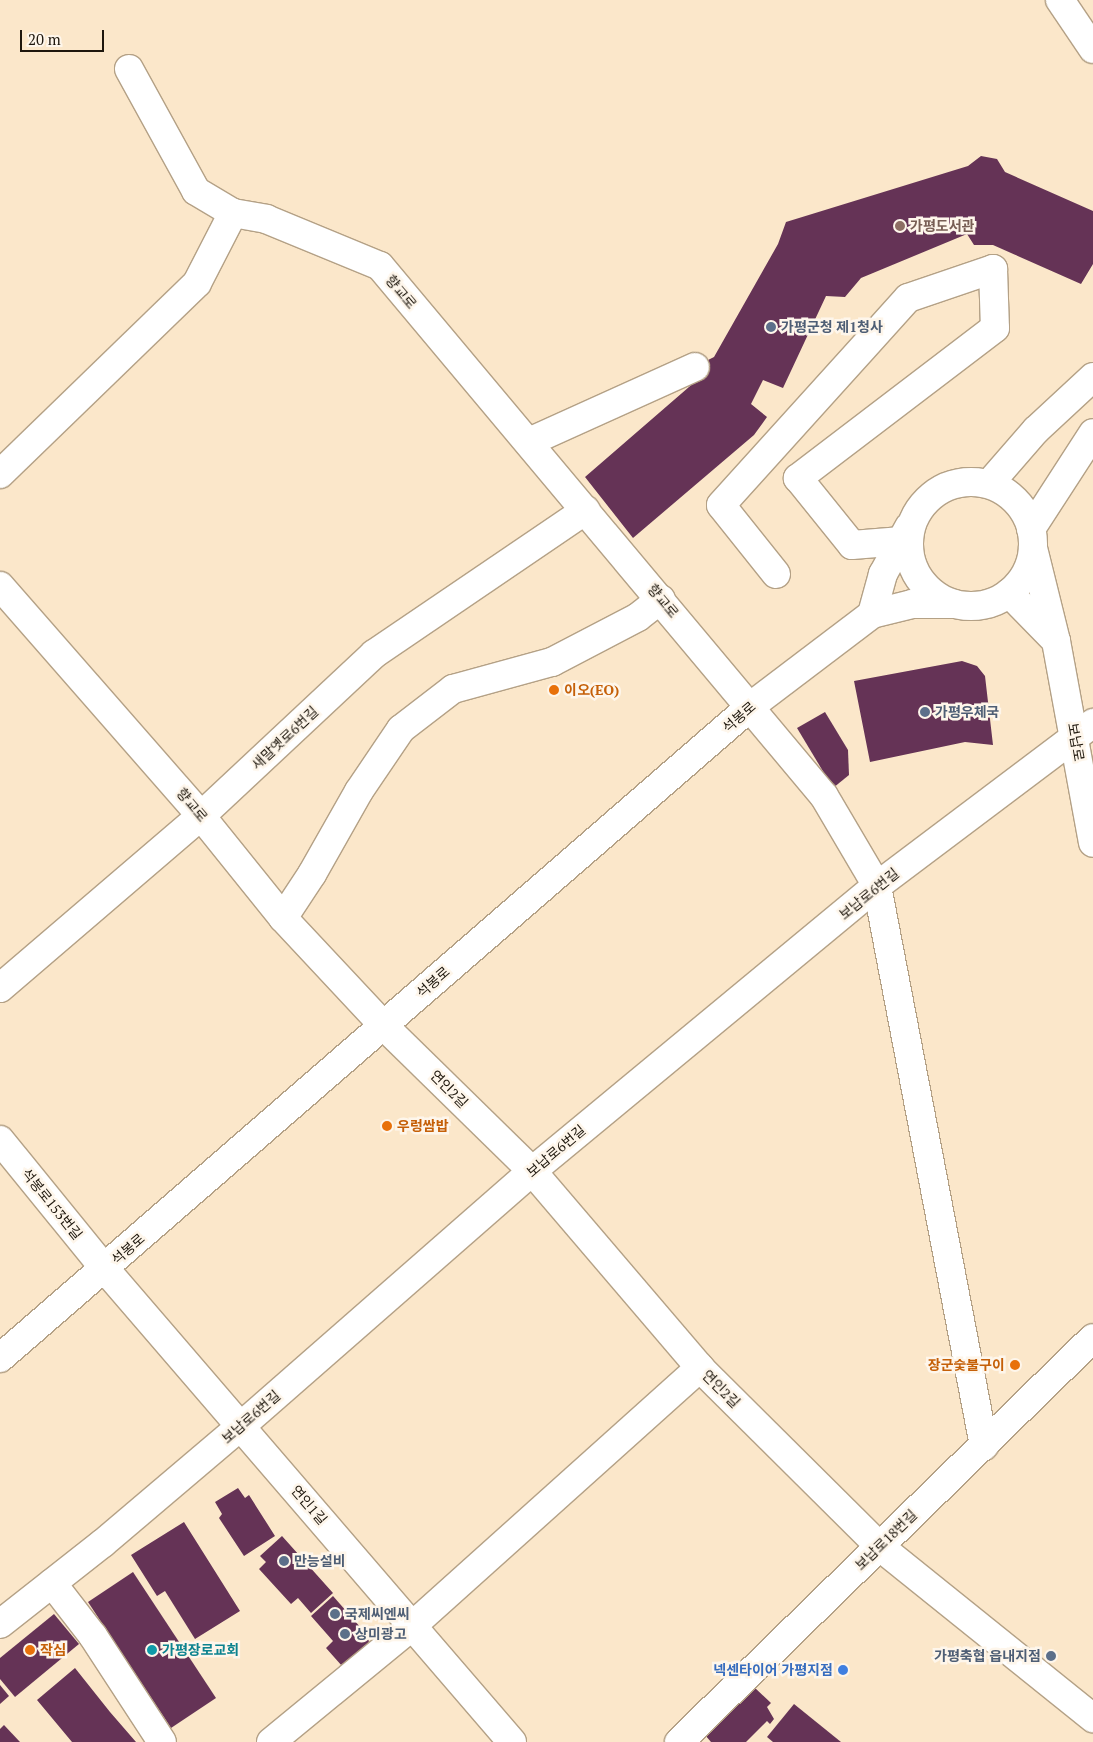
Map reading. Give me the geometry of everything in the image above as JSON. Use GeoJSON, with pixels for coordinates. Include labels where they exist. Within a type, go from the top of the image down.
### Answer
{"type":"FeatureCollection","features":[{"type":"Feature","properties":{"kind":"street"},"geometry":{"type":"LineString","coordinates":[[1060,0],[1093,49]]}},
{"type":"Feature","properties":{"kind":"street"},"geometry":{"type":"LineString","coordinates":[[0,474],[197,284],[233,213],[196,191],[129,69]]}},
{"type":"Feature","properties":{"kind":"street","name":"향교로"},"geometry":{"type":"LineString","coordinates":[[233,213],[266,219],[380,266],[751,706],[824,796],[877,886],[984,1446]]}},
{"type":"Feature","properties":{"kind":"street"},"geometry":{"type":"LineString","coordinates":[[776,574],[721,505],[908,298],[993,268],[996,328],[798,478]]}},
{"type":"Feature","properties":{"kind":"street"},"geometry":{"type":"LineString","coordinates":[[529,442],[695,368]]}},
{"type":"Feature","properties":{"kind":"street"},"geometry":{"type":"LineString","coordinates":[[989,484],[1036,430],[1093,377]]}},
{"type":"Feature","properties":{"kind":"street"},"geometry":{"type":"LineString","coordinates":[[1032,538],[1016,501],[989,484],[959,482],[945,487],[921,506],[883,574],[872,614],[912,604],[974,606],[993,602],[1009,592],[1022,580],[1032,538],[1093,433]]}},
{"type":"Feature","properties":{"kind":"street"},"geometry":{"type":"LineString","coordinates":[[773,448],[852,544],[908,530]]}},
{"type":"Feature","properties":{"kind":"street","name":"새말옛로6번길"},"geometry":{"type":"LineString","coordinates":[[0,988],[201,816],[374,654],[586,510]]}},
{"type":"Feature","properties":{"kind":"street"},"geometry":{"type":"LineString","coordinates":[[908,530],[911,560],[917,573],[935,595],[954,604]]}},
{"type":"Feature","properties":{"kind":"street","name":"보납로"},"geometry":{"type":"LineString","coordinates":[[1032,538],[1056,641],[1084,730],[1093,843]]}},
{"type":"Feature","properties":{"kind":"street","name":"향교로"},"geometry":{"type":"LineString","coordinates":[[0,586],[201,816],[283,918],[383,1025]]}},
{"type":"Feature","properties":{"kind":"street"},"geometry":{"type":"LineString","coordinates":[[1009,592],[1056,641]]}},
{"type":"Feature","properties":{"kind":"street"},"geometry":{"type":"LineString","coordinates":[[283,918],[312,874],[359,791],[401,729],[453,689],[552,662],[638,617],[661,599]]}},
{"type":"Feature","properties":{"kind":"street","name":"석봉로"},"geometry":{"type":"LineString","coordinates":[[0,1358],[105,1269],[751,706],[872,614]]}},
{"type":"Feature","properties":{"kind":"street","name":"보납로6번길"},"geometry":{"type":"LineString","coordinates":[[0,1624],[241,1426],[532,1171],[877,886],[1084,730]]}},
{"type":"Feature","properties":{"kind":"street","name":"연인2길"},"geometry":{"type":"LineString","coordinates":[[383,1025],[532,1171],[700,1368],[879,1546],[1093,1718]]}},
{"type":"Feature","properties":{"kind":"street","name":"석봉로153번길"},"geometry":{"type":"LineString","coordinates":[[0,1140],[105,1269]]}},
{"type":"Feature","properties":{"kind":"street","name":"연인1길"},"geometry":{"type":"LineString","coordinates":[[105,1269],[512,1742]]}},
{"type":"Feature","properties":{"kind":"street","name":"보납로18번길"},"geometry":{"type":"LineString","coordinates":[[679,1742],[1093,1338]]}},
{"type":"Feature","properties":{"kind":"street"},"geometry":{"type":"LineString","coordinates":[[271,1742],[412,1626],[700,1368]]}},
{"type":"Feature","properties":{"kind":"street"},"geometry":{"type":"LineString","coordinates":[[52,1583],[92,1636],[162,1742]]}},
{"type":"Feature","properties":{"kind":"building","name":"가평군청 제1청사"},"geometry":{"type":"Polygon","coordinates":[[[981,156],[997,159],[1005,172],[1093,211],[1093,264],[1081,284],[993,245],[974,245],[967,234],[861,278],[845,297],[826,296],[783,388],[763,380],[751,404],[767,417],[754,435],[633,538],[585,477],[704,374],[704,362],[714,357],[778,244],[786,222],[968,166],[981,156]]]}},
{"type":"Feature","properties":{"kind":"building","name":"가평우체국"},"geometry":{"type":"Polygon","coordinates":[[[962,661],[977,666],[985,676],[993,745],[965,742],[870,762],[854,681],[962,661]]]}},
{"type":"Feature","properties":{"kind":"building"},"geometry":{"type":"Polygon","coordinates":[[[825,712],[848,750],[849,775],[833,788],[797,728],[825,712]]]}},
{"type":"Feature","properties":{"kind":"building"},"geometry":{"type":"Polygon","coordinates":[[[238,1488],[245,1498],[249,1495],[275,1536],[244,1556],[219,1518],[222,1514],[215,1502],[238,1488]]]}},
{"type":"Feature","properties":{"kind":"building"},"geometry":{"type":"Polygon","coordinates":[[[184,1522],[240,1611],[195,1639],[165,1591],[157,1596],[131,1555],[184,1522]]]}},
{"type":"Feature","properties":{"kind":"building"},"geometry":{"type":"Polygon","coordinates":[[[282,1536],[333,1593],[311,1613],[298,1598],[291,1604],[259,1569],[266,1562],[260,1556],[282,1536]]]}},
{"type":"Feature","properties":{"kind":"building","name":"가평장로교회"},"geometry":{"type":"Polygon","coordinates":[[[133,1572],[216,1698],[171,1728],[88,1602],[133,1572]]]}},
{"type":"Feature","properties":{"kind":"building"},"geometry":{"type":"Polygon","coordinates":[[[333,1596],[368,1636],[369,1643],[342,1666],[326,1648],[333,1641],[311,1616],[333,1596]]]}},
{"type":"Feature","properties":{"kind":"building"},"geometry":{"type":"Polygon","coordinates":[[[54,1614],[79,1644],[15,1697],[0,1679],[0,1658],[54,1614]]]}},
{"type":"Feature","properties":{"kind":"building"},"geometry":{"type":"Polygon","coordinates":[[[75,1668],[136,1742],[72,1742],[37,1700],[75,1668]]]}},
{"type":"Feature","properties":{"kind":"building"},"geometry":{"type":"Polygon","coordinates":[[[0,1685],[9,1696],[0,1704],[0,1685]]]}},
{"type":"Feature","properties":{"kind":"building"},"geometry":{"type":"Polygon","coordinates":[[[754,1687],[771,1703],[767,1707],[774,1719],[770,1724],[767,1721],[746,1742],[711,1742],[705,1735],[754,1687]]]}},
{"type":"Feature","properties":{"kind":"building"},"geometry":{"type":"Polygon","coordinates":[[[794,1704],[841,1742],[773,1742],[767,1737],[794,1704]]]}},
{"type":"Feature","properties":{"kind":"building"},"geometry":{"type":"Polygon","coordinates":[[[4,1725],[20,1742],[0,1742],[0,1729],[4,1725]]]}},
{"type":"Feature","properties":{"kind":"place","name":"가평도서관"},"geometry":{"type":"Point","coordinates":[900,226]}},
{"type":"Feature","properties":{"kind":"place","name":"가평군청 제1청사"},"geometry":{"type":"Point","coordinates":[771,327]}},
{"type":"Feature","properties":{"kind":"place","name":"이오(EO)"},"geometry":{"type":"Point","coordinates":[554,690]}},
{"type":"Feature","properties":{"kind":"place","name":"가평우체국"},"geometry":{"type":"Point","coordinates":[925,712]}},
{"type":"Feature","properties":{"kind":"place","name":"우렁쌈밥"},"geometry":{"type":"Point","coordinates":[387,1126]}},
{"type":"Feature","properties":{"kind":"place","name":"장군숯불구이"},"geometry":{"type":"Point","coordinates":[1015,1365]}},
{"type":"Feature","properties":{"kind":"place","name":"만능설비"},"geometry":{"type":"Point","coordinates":[284,1561]}},
{"type":"Feature","properties":{"kind":"place","name":"국제씨엔씨"},"geometry":{"type":"Point","coordinates":[335,1614]}},
{"type":"Feature","properties":{"kind":"place","name":"상미광고"},"geometry":{"type":"Point","coordinates":[345,1634]}},
{"type":"Feature","properties":{"kind":"place","name":"작심"},"geometry":{"type":"Point","coordinates":[30,1650]}},
{"type":"Feature","properties":{"kind":"place","name":"가평장로교회"},"geometry":{"type":"Point","coordinates":[152,1650]}},
{"type":"Feature","properties":{"kind":"place","name":"가평축협 읍내지점"},"geometry":{"type":"Point","coordinates":[1051,1656]}},
{"type":"Feature","properties":{"kind":"place","name":"넥센타이어 가평지점"},"geometry":{"type":"Point","coordinates":[843,1670]}}]}
